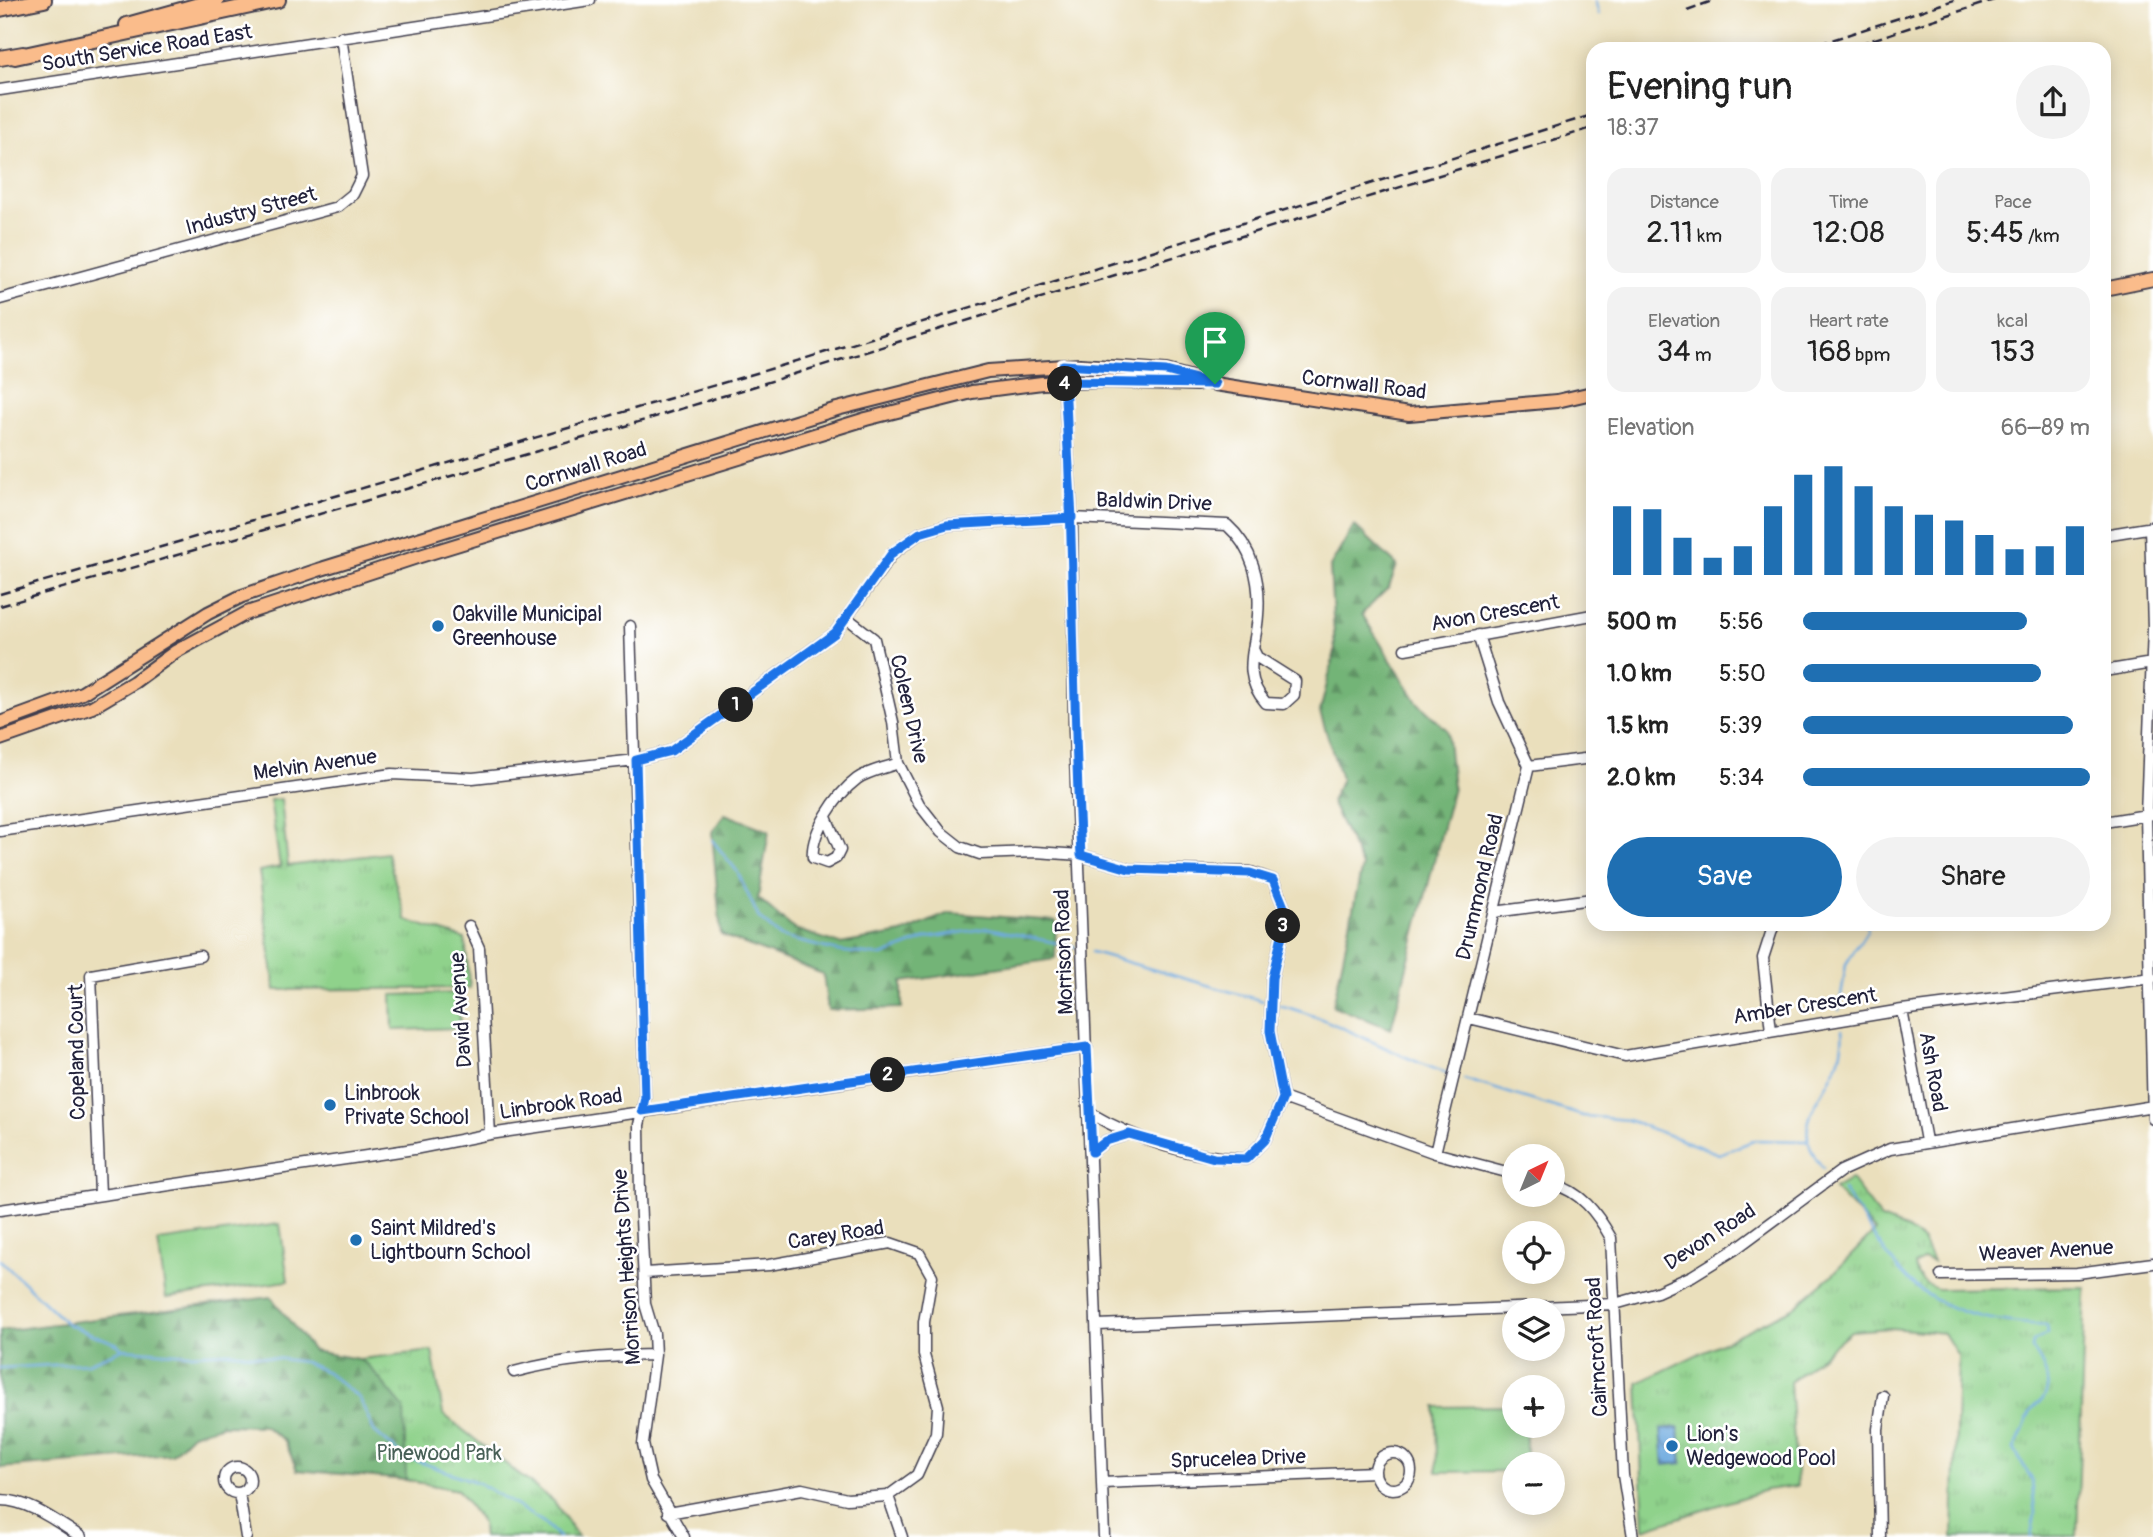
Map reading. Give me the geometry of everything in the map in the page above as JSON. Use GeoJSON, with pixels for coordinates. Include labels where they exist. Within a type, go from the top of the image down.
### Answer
{"type":"FeatureCollection","features":[{"type":"Feature","properties":{"kind":"highway"},"geometry":{"type":"LineString","coordinates":[[0,9],[44,0]]}},
{"type":"Feature","properties":{"kind":"highway"},"geometry":{"type":"LineString","coordinates":[[8,57],[217,0]]}},
{"type":"Feature","properties":{"kind":"highway"},"geometry":{"type":"LineString","coordinates":[[8,57],[278,0]]}},
{"type":"Feature","properties":{"kind":"main road"},"geometry":{"type":"LineString","coordinates":[[2111,288],[2153,279]]}},
{"type":"Feature","properties":{"kind":"main road","name":"Cornwall Road"},"geometry":{"type":"LineString","coordinates":[[0,723],[82,693],[181,627],[242,596],[318,570],[902,391],[988,370],[1063,365],[1166,371],[1215,384],[1409,414],[1541,402],[1586,394]]}},
{"type":"Feature","properties":{"kind":"main road","name":"Cornwall Road"},"geometry":{"type":"LineString","coordinates":[[0,740],[92,707],[209,632],[247,613],[323,586],[866,419],[972,392],[1065,382],[1215,384]]}},
{"type":"Feature","properties":{"kind":"street","name":"South Service Road East"},"geometry":{"type":"LineString","coordinates":[[0,90],[590,0]]}},
{"type":"Feature","properties":{"kind":"street","name":"Industry Street"},"geometry":{"type":"LineString","coordinates":[[0,299],[337,207],[353,194],[362,176],[341,37]]}},
{"type":"Feature","properties":{"kind":"street","name":"Morrison Road"},"geometry":{"type":"LineString","coordinates":[[1063,365],[1072,518],[1074,731],[1081,855],[1104,1537]]}},
{"type":"Feature","properties":{"kind":"street","name":"Melvin Avenue"},"geometry":{"type":"LineString","coordinates":[[0,831],[393,774],[473,778],[636,760],[671,751],[835,633],[892,553],[920,533],[947,525],[1072,518]]}},
{"type":"Feature","properties":{"kind":"street","name":"Baldwin Drive"},"geometry":{"type":"LineString","coordinates":[[1072,518],[1227,525],[1241,537],[1255,566],[1258,615],[1253,649],[1251,666],[1254,689],[1266,703],[1284,704],[1294,695],[1295,681],[1257,657],[1253,649]]}},
{"type":"Feature","properties":{"kind":"street"},"geometry":{"type":"LineString","coordinates":[[2111,533],[2151,527],[2149,815],[2153,1119]]}},
{"type":"Feature","properties":{"kind":"street","name":"Avon Crescent"},"geometry":{"type":"LineString","coordinates":[[1405,649],[1586,616]]}},
{"type":"Feature","properties":{"kind":"street","name":"Coleen Drive"},"geometry":{"type":"LineString","coordinates":[[847,618],[874,639],[898,763],[919,804],[941,832],[960,847],[980,854],[1035,852],[1081,855],[1129,869],[1250,873],[1273,880],[1284,907],[1283,931],[1272,978],[1270,1031],[1283,1098]]}},
{"type":"Feature","properties":{"kind":"street","name":"Morrison Heights Drive"},"geometry":{"type":"LineString","coordinates":[[630,626],[645,1098],[639,1128],[645,1304],[654,1334],[655,1355],[643,1444],[651,1480],[684,1537]]}},
{"type":"Feature","properties":{"kind":"street"},"geometry":{"type":"LineString","coordinates":[[1478,635],[1499,702],[1529,766],[1586,759]]}},
{"type":"Feature","properties":{"kind":"street"},"geometry":{"type":"LineString","coordinates":[[2111,670],[2152,663]]}},
{"type":"Feature","properties":{"kind":"street"},"geometry":{"type":"LineString","coordinates":[[826,817],[858,779],[898,763]]}},
{"type":"Feature","properties":{"kind":"street","name":"Drummond Road"},"geometry":{"type":"LineString","coordinates":[[1435,1153],[1529,766]]}},
{"type":"Feature","properties":{"kind":"street"},"geometry":{"type":"LineString","coordinates":[[2111,821],[2149,815]]}},
{"type":"Feature","properties":{"kind":"street"},"geometry":{"type":"LineString","coordinates":[[1494,912],[1586,899]]}},
{"type":"Feature","properties":{"kind":"street","name":"David Avenue"},"geometry":{"type":"LineString","coordinates":[[469,926],[479,948],[491,1133]]}},
{"type":"Feature","properties":{"kind":"street"},"geometry":{"type":"LineString","coordinates":[[1771,1031],[1763,958],[1772,931]]}},
{"type":"Feature","properties":{"kind":"street","name":"Copeland Court"},"geometry":{"type":"LineString","coordinates":[[100,1194],[91,975],[200,956]]}},
{"type":"Feature","properties":{"kind":"street","name":"Amber Crescent"},"geometry":{"type":"LineString","coordinates":[[1469,1018],[1625,1056],[1771,1031],[1825,1025],[1902,1010],[2152,978]]}},
{"type":"Feature","properties":{"kind":"street","name":"Ash Road"},"geometry":{"type":"LineString","coordinates":[[1902,1010],[1926,1141]]}},
{"type":"Feature","properties":{"kind":"street","name":"Linbrook Road"},"geometry":{"type":"LineString","coordinates":[[0,1210],[414,1149],[491,1133],[1087,1047]]}},
{"type":"Feature","properties":{"kind":"street"},"geometry":{"type":"LineString","coordinates":[[1090,1113],[1129,1134],[1214,1158],[1246,1159],[1265,1140],[1283,1098],[1435,1153],[1502,1171]]}},
{"type":"Feature","properties":{"kind":"street","name":"Devon Road"},"geometry":{"type":"LineString","coordinates":[[1098,1325],[1615,1304],[1657,1292],[1692,1276],[1734,1250],[1841,1171],[1890,1149],[2152,1106]]}},
{"type":"Feature","properties":{"kind":"street"},"geometry":{"type":"LineString","coordinates":[[1092,1152],[1106,1141],[1129,1134]]}},
{"type":"Feature","properties":{"kind":"street","name":"Cairncroft Road"},"geometry":{"type":"LineString","coordinates":[[1565,1188],[1598,1215],[1611,1238],[1623,1475],[1633,1537]]}},
{"type":"Feature","properties":{"kind":"street","name":"Carey Road"},"geometry":{"type":"LineString","coordinates":[[645,1273],[769,1265],[890,1243],[919,1253],[932,1276],[924,1322],[924,1355],[939,1406],[936,1433],[917,1475],[888,1496]]}},
{"type":"Feature","properties":{"kind":"street","name":"Weaver Avenue"},"geometry":{"type":"LineString","coordinates":[[1941,1275],[2077,1273],[2153,1263]]}},
{"type":"Feature","properties":{"kind":"street"},"geometry":{"type":"LineString","coordinates":[[514,1372],[574,1359],[655,1355]]}},
{"type":"Feature","properties":{"kind":"street"},"geometry":{"type":"LineString","coordinates":[[1880,1537],[1878,1429],[1883,1396]]}},
{"type":"Feature","properties":{"kind":"street","name":"Sprucelea Drive"},"geometry":{"type":"LineString","coordinates":[[1102,1483],[1375,1472]]}},
{"type":"Feature","properties":{"kind":"street"},"geometry":{"type":"LineString","coordinates":[[668,1513],[802,1489],[847,1499],[888,1496],[902,1537]]}},
{"type":"Feature","properties":{"kind":"street"},"geometry":{"type":"LineString","coordinates":[[239,1493],[246,1537]]}},
{"type":"Feature","properties":{"kind":"street"},"geometry":{"type":"LineString","coordinates":[[0,1500],[10,1500],[46,1515],[81,1537]]}},
{"type":"Feature","properties":{"kind":"green space"},"geometry":{"type":"Polygon","coordinates":[[[1354,525],[1397,565],[1389,587],[1362,614],[1417,702],[1447,730],[1453,788],[1391,1029],[1333,1006],[1362,866],[1331,802],[1341,779],[1320,712],[1335,651],[1330,567],[1354,525]]]}},
{"type":"Feature","properties":{"kind":"green space"},"geometry":{"type":"Polygon","coordinates":[[[281,799],[288,866],[387,853],[406,920],[465,939],[470,988],[275,990],[259,871],[280,867],[270,800],[281,799]]]}},
{"type":"Feature","properties":{"kind":"green space"},"geometry":{"type":"Polygon","coordinates":[[[725,814],[769,831],[758,898],[794,929],[840,944],[902,933],[949,913],[1056,921],[1055,959],[902,982],[902,1008],[828,1010],[823,974],[721,935],[712,832],[725,814]]]}},
{"type":"Feature","properties":{"kind":"green space"},"geometry":{"type":"Polygon","coordinates":[[[459,993],[460,1028],[393,1030],[392,995],[459,993]]]}},
{"type":"Feature","properties":{"kind":"green space"},"geometry":{"type":"Polygon","coordinates":[[[1851,1179],[1881,1219],[1905,1228],[1923,1241],[1933,1262],[1924,1259],[1915,1265],[1922,1281],[1929,1286],[1938,1289],[2085,1287],[2077,1536],[1953,1537],[1958,1356],[1944,1333],[1890,1328],[1851,1331],[1790,1382],[1797,1486],[1766,1490],[1644,1529],[1638,1383],[1793,1308],[1831,1276],[1875,1231],[1834,1189],[1851,1179]]]}},
{"type":"Feature","properties":{"kind":"green space"},"geometry":{"type":"Polygon","coordinates":[[[280,1224],[288,1281],[166,1298],[158,1241],[280,1224]]]}},
{"type":"Feature","properties":{"kind":"green space"},"geometry":{"type":"Polygon","coordinates":[[[271,1297],[313,1351],[359,1359],[369,1366],[404,1408],[555,1503],[578,1537],[483,1537],[482,1523],[458,1490],[406,1480],[297,1470],[285,1441],[264,1426],[223,1425],[192,1434],[172,1454],[0,1468],[0,1331],[271,1297]]]}},
{"type":"Feature","properties":{"kind":"green space","name":"Pinewood Park"},"geometry":{"type":"Polygon","coordinates":[[[432,1351],[443,1414],[555,1503],[578,1537],[483,1537],[482,1523],[458,1490],[406,1480],[404,1408],[369,1366],[359,1359],[432,1351]]]}},
{"type":"Feature","properties":{"kind":"green space"},"geometry":{"type":"Polygon","coordinates":[[[1502,1406],[1502,1438],[1526,1438],[1526,1452],[1502,1452],[1502,1471],[1437,1472],[1436,1407],[1502,1406]]]}},
{"type":"Feature","properties":{"kind":"water","name":"Lion's Wedgewood Pool"},"geometry":{"type":"Polygon","coordinates":[[[1679,1427],[1682,1463],[1664,1465],[1661,1429],[1679,1427]]]}},
{"type":"Feature","properties":{"kind":"waterway"},"geometry":{"type":"LineString","coordinates":[[1595,0],[1599,15]]}},
{"type":"Feature","properties":{"kind":"waterway"},"geometry":{"type":"LineString","coordinates":[[712,840],[737,871],[759,918],[781,937],[838,951],[882,956],[927,938],[988,928],[1075,947]]}},
{"type":"Feature","properties":{"kind":"waterway"},"geometry":{"type":"LineString","coordinates":[[1839,1010],[1846,964],[1867,931]]}},
{"type":"Feature","properties":{"kind":"waterway"},"geometry":{"type":"LineString","coordinates":[[1092,952],[1263,1001]]}},
{"type":"Feature","properties":{"kind":"waterway"},"geometry":{"type":"LineString","coordinates":[[1279,1005],[1323,1019],[1449,1074]]}},
{"type":"Feature","properties":{"kind":"waterway"},"geometry":{"type":"LineString","coordinates":[[1823,1168],[1811,1149],[1807,1132],[1810,1116],[1835,1069],[1841,1051],[1842,1030]]}},
{"type":"Feature","properties":{"kind":"waterway"},"geometry":{"type":"LineString","coordinates":[[1464,1079],[1583,1116],[1628,1120],[1719,1154],[1756,1140],[1806,1141]]}},
{"type":"Feature","properties":{"kind":"waterway"},"geometry":{"type":"LineString","coordinates":[[1843,1190],[1890,1258],[1923,1292],[1967,1313],[2014,1323],[2046,1325],[2047,1334],[2033,1342],[2032,1349],[2046,1373],[2046,1394],[2031,1412],[2014,1449],[2032,1480],[2035,1514],[2031,1537]]}},
{"type":"Feature","properties":{"kind":"waterway"},"geometry":{"type":"LineString","coordinates":[[0,1260],[67,1324],[117,1344],[122,1349]]}},
{"type":"Feature","properties":{"kind":"waterway"},"geometry":{"type":"LineString","coordinates":[[0,1368],[88,1363],[122,1349],[189,1354],[230,1352],[304,1362],[327,1372],[360,1399],[374,1431],[403,1456],[479,1483],[543,1522],[559,1537]]}},
{"type":"Feature","properties":{"kind":"railway"},"geometry":{"type":"LineString","coordinates":[[1687,10],[1715,0]]}},
{"type":"Feature","properties":{"kind":"railway"},"geometry":{"type":"LineString","coordinates":[[1825,42],[1954,0]]}},
{"type":"Feature","properties":{"kind":"railway"},"geometry":{"type":"LineString","coordinates":[[1865,42],[1994,0]]}},
{"type":"Feature","properties":{"kind":"railway"},"geometry":{"type":"LineString","coordinates":[[0,594],[784,365],[1586,117]]}},
{"type":"Feature","properties":{"kind":"railway"},"geometry":{"type":"LineString","coordinates":[[0,606],[632,424],[1586,130]]}},
{"type":"Feature","properties":{"kind":"place","name":"Oakville Municipal Greenhouse"},"geometry":{"type":"Point","coordinates":[438,626]}},
{"type":"Feature","properties":{"kind":"place","name":"Linbrook Private School"},"geometry":{"type":"Point","coordinates":[330,1105]}},
{"type":"Feature","properties":{"kind":"place","name":"Saint Mildred's Lightbourn School"},"geometry":{"type":"Point","coordinates":[356,1240]}},
{"type":"Feature","properties":{"kind":"place","name":"Lion's Wedgewood Pool"},"geometry":{"type":"Point","coordinates":[1672,1446]}},
{"type":"Feature","properties":{"kind":"route"},"geometry":{"type":"LineString","coordinates":[[1215,384],[1065,382],[1072,518],[1074,731],[1081,855],[1129,869],[1250,873],[1273,880],[1284,907],[1283,931],[1272,978],[1270,1031],[1283,1098],[1265,1140],[1246,1159],[1214,1158],[1129,1134],[1106,1141],[1092,1152],[1087,1047],[642,1111],[645,1098],[636,760],[671,751],[835,633],[892,553],[920,533],[947,525],[1072,518],[1063,365],[1166,371],[1215,384]]}}]}
